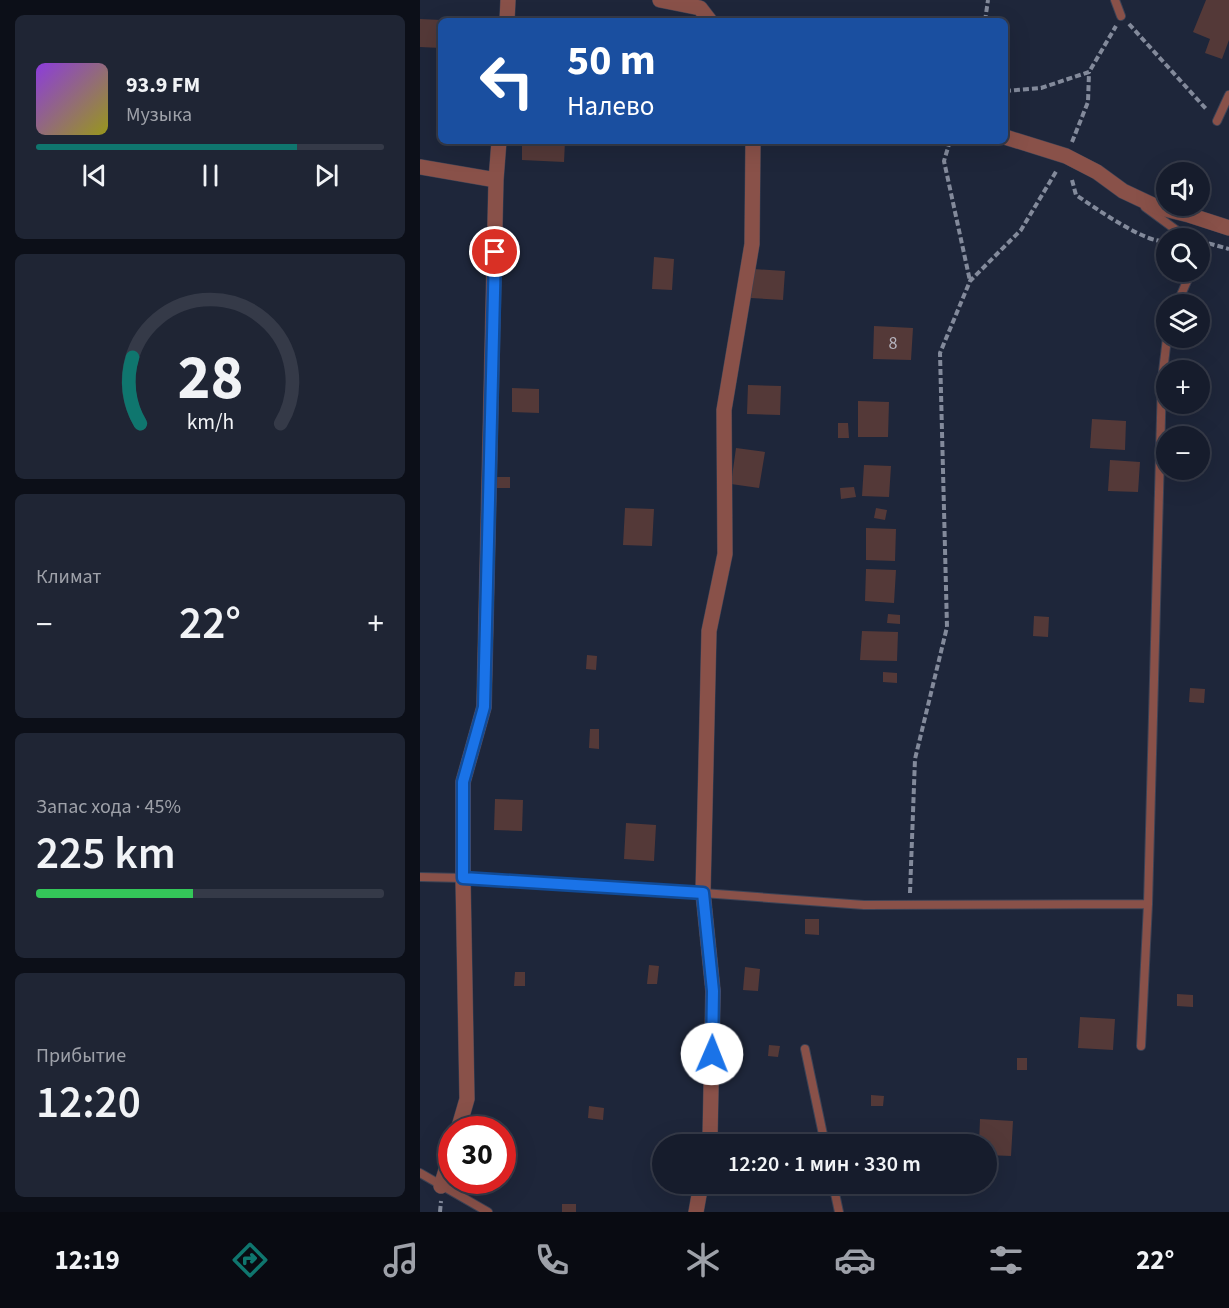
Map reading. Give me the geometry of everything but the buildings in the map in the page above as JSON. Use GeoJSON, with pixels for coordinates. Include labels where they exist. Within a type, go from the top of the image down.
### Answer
{"type":"FeatureCollection","features":[{"type":"Feature","properties":{"kind":"street"},"geometry":{"type":"LineString","coordinates":[[507,18],[508,0]]}},
{"type":"Feature","properties":{"kind":"street"},"geometry":{"type":"LineString","coordinates":[[660,0],[700,8],[708,18]]}},
{"type":"Feature","properties":{"kind":"street"},"geometry":{"type":"LineString","coordinates":[[700,8],[713,0]]}},
{"type":"Feature","properties":{"kind":"street"},"geometry":{"type":"LineString","coordinates":[[1008,138],[1066,156],[1097,171],[1123,191],[1157,207],[1229,228]]}},
{"type":"Feature","properties":{"kind":"street"},"geometry":{"type":"LineString","coordinates":[[462,1116],[467,1099],[463,782],[484,707],[496,180],[499,144]]}},
{"type":"Feature","properties":{"kind":"street"},"geometry":{"type":"LineString","coordinates":[[710,1134],[713,991],[703,893],[709,631],[724,554],[724,410],[752,244],[753,144]]}},
{"type":"Feature","properties":{"kind":"street"},"geometry":{"type":"LineString","coordinates":[[420,167],[496,180]]}},
{"type":"Feature","properties":{"kind":"street"},"geometry":{"type":"LineString","coordinates":[[696,1212],[699,1194]]}},
{"type":"Feature","properties":{"kind":"lane"},"geometry":{"type":"LineString","coordinates":[[1115,0],[1122,16]]}},
{"type":"Feature","properties":{"kind":"lane"},"geometry":{"type":"LineString","coordinates":[[1217,121],[1229,95]]}},
{"type":"Feature","properties":{"kind":"lane"},"geometry":{"type":"LineString","coordinates":[[1123,191],[1173,228]]}},
{"type":"Feature","properties":{"kind":"lane"},"geometry":{"type":"LineString","coordinates":[[1141,1046],[1148,904],[1162,380],[1166,348]]}},
{"type":"Feature","properties":{"kind":"lane"},"geometry":{"type":"LineString","coordinates":[[420,877],[703,893],[864,905],[1148,904]]}},
{"type":"Feature","properties":{"kind":"lane"},"geometry":{"type":"LineString","coordinates":[[805,1049],[823,1134]]}},
{"type":"Feature","properties":{"kind":"lane"},"geometry":{"type":"LineString","coordinates":[[420,1173],[438,1184]]}},
{"type":"Feature","properties":{"kind":"lane"},"geometry":{"type":"LineString","coordinates":[[455,1194],[488,1212]]}},
{"type":"Feature","properties":{"kind":"lane"},"geometry":{"type":"LineString","coordinates":[[835,1194],[839,1212]]}},
{"type":"Feature","properties":{"kind":"path"},"geometry":{"type":"LineString","coordinates":[[985,18],[988,0]]}},
{"type":"Feature","properties":{"kind":"path"},"geometry":{"type":"LineString","coordinates":[[910,905],[915,759],[947,627],[940,353],[970,282],[1021,230],[1066,156],[1088,102],[1089,72],[1122,16],[1217,121]]}},
{"type":"Feature","properties":{"kind":"path"},"geometry":{"type":"LineString","coordinates":[[1008,91],[1041,88],[1089,72]]}},
{"type":"Feature","properties":{"kind":"path"},"geometry":{"type":"LineString","coordinates":[[949,144],[944,161],[970,282]]}},
{"type":"Feature","properties":{"kind":"path"},"geometry":{"type":"LineString","coordinates":[[1066,156],[1076,195],[1100,212],[1156,241]]}},
{"type":"Feature","properties":{"kind":"path"},"geometry":{"type":"LineString","coordinates":[[1210,244],[1229,249]]}},
{"type":"Feature","properties":{"kind":"route"},"geometry":{"type":"LineString","coordinates":[[495,252],[484,707],[463,782],[463,878],[703,893],[713,991],[712,1054]]}}]}
